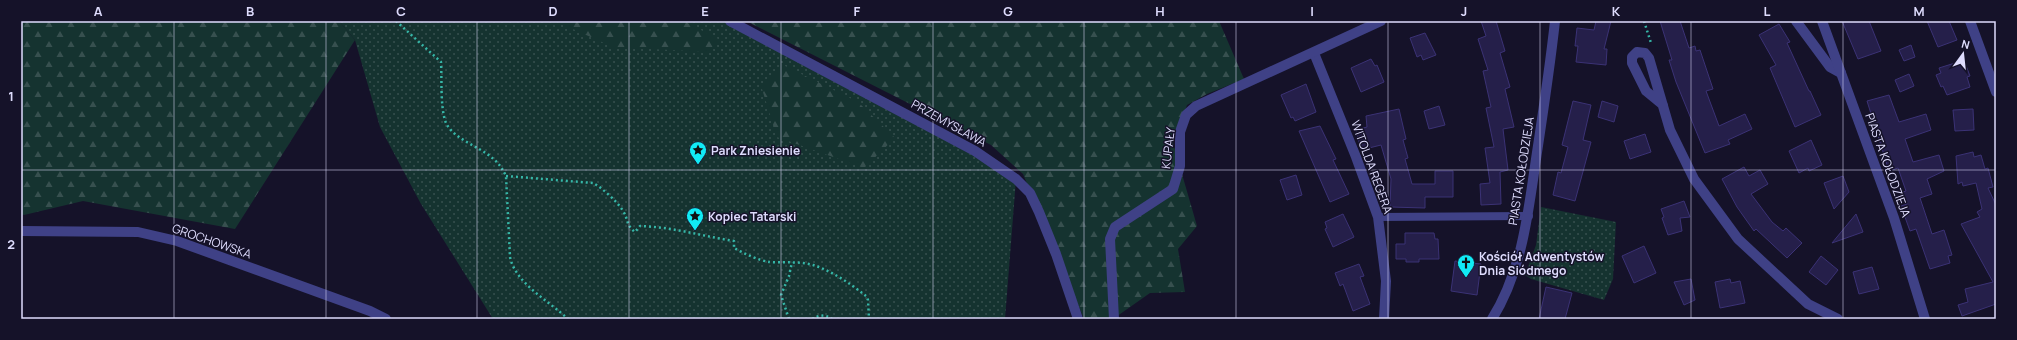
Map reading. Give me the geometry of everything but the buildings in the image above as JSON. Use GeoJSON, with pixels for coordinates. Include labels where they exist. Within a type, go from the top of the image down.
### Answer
{"type":"FeatureCollection","features":[{"type":"Feature","properties":{"kind":"street","name":"PRZEMYSŁAWA"},"geometry":{"type":"LineString","coordinates":[[730,21],[975,152],[1016,179],[1030,193],[1039,212],[1056,254],[1078,319]]}},
{"type":"Feature","properties":{"kind":"street","name":"KUPAŁY"},"geometry":{"type":"LineString","coordinates":[[1114,319],[1110,239],[1115,227],[1173,189],[1180,166],[1180,132],[1186,115],[1196,106],[1381,21]]}},
{"type":"Feature","properties":{"kind":"street","name":"PIASTA KOŁODZIEJA"},"geometry":{"type":"LineString","coordinates":[[1492,319],[1513,278],[1529,216],[1549,77],[1555,21]]}},
{"type":"Feature","properties":{"kind":"street"},"geometry":{"type":"LineString","coordinates":[[1796,21],[1830,67],[1841,73]]}},
{"type":"Feature","properties":{"kind":"street","name":"PIASTA KOŁODZIEJA"},"geometry":{"type":"LineString","coordinates":[[1822,21],[1894,218],[1925,319]]}},
{"type":"Feature","properties":{"kind":"street"},"geometry":{"type":"LineString","coordinates":[[1970,21],[1996,92]]}},
{"type":"Feature","properties":{"kind":"street"},"geometry":{"type":"LineString","coordinates":[[1663,105],[1646,91],[1632,63],[1632,57],[1637,52],[1645,53],[1649,58],[1663,105],[1670,130],[1694,179],[1738,240],[1808,304],[1838,319]]}},
{"type":"Feature","properties":{"kind":"street","name":"WITOLDA REGERA"},"geometry":{"type":"LineString","coordinates":[[1314,53],[1356,157],[1378,217],[1386,281],[1384,319]]}},
{"type":"Feature","properties":{"kind":"street","name":"GROCHOWSKA"},"geometry":{"type":"LineString","coordinates":[[21,231],[138,232],[178,241],[370,311],[386,319]]}},
{"type":"Feature","properties":{"kind":"lane"},"geometry":{"type":"LineString","coordinates":[[1378,217],[1529,216]]}},
{"type":"Feature","properties":{"kind":"path"},"geometry":{"type":"LineString","coordinates":[[396,21],[441,62],[444,114],[447,124],[452,131],[490,156],[500,166],[506,176],[510,257],[512,268],[519,278],[568,319]]}},
{"type":"Feature","properties":{"kind":"path"},"geometry":{"type":"LineString","coordinates":[[1644,21],[1652,47],[1649,58]]}},
{"type":"Feature","properties":{"kind":"path"},"geometry":{"type":"LineString","coordinates":[[506,176],[593,183],[599,186],[623,211],[628,226],[635,232],[640,226],[663,227],[721,237],[734,241],[734,248],[747,255],[768,262],[792,262],[814,266],[833,274],[860,292],[868,300],[869,319]]}},
{"type":"Feature","properties":{"kind":"path"},"geometry":{"type":"LineString","coordinates":[[789,319],[781,295],[789,276],[792,262]]}},
{"type":"Feature","properties":{"kind":"path"},"geometry":{"type":"LineString","coordinates":[[812,319],[820,315],[826,315],[832,319]]}},
{"type":"Feature","properties":{"kind":"green space"},"geometry":{"type":"Polygon","coordinates":[[[21,21],[339,21],[355,40],[235,229],[83,201],[24,215],[21,214],[21,21]]]}},
{"type":"Feature","properties":{"kind":"green space","name":"Park Zniesienie"},"geometry":{"type":"Polygon","coordinates":[[[339,21],[730,21],[1016,179],[1005,319],[493,319],[421,204],[380,127],[355,40],[339,21]]]}},
{"type":"Feature","properties":{"kind":"green space"},"geometry":{"type":"Polygon","coordinates":[[[555,21],[684,21],[718,39],[709,52],[613,47],[555,21]]]}},
{"type":"Feature","properties":{"kind":"green space"},"geometry":{"type":"Polygon","coordinates":[[[746,21],[1219,21],[1244,79],[1207,94],[1187,105],[1173,143],[1197,226],[1178,249],[1185,292],[1150,293],[1113,319],[1084,319],[1023,174],[991,145],[746,21]]]}},
{"type":"Feature","properties":{"kind":"green space"},"geometry":{"type":"Polygon","coordinates":[[[781,64],[858,102],[895,138],[864,168],[777,137],[762,89],[781,64]]]}},
{"type":"Feature","properties":{"kind":"green space"},"geometry":{"type":"Polygon","coordinates":[[[1541,207],[1616,222],[1613,279],[1604,300],[1531,279],[1525,275],[1536,245],[1541,207]]]}},
{"type":"Feature","properties":{"kind":"place","name":"Park Zniesienie"},"geometry":{"type":"Point","coordinates":[698,165]}},
{"type":"Feature","properties":{"kind":"place","name":"Kopiec Tatarski"},"geometry":{"type":"Point","coordinates":[695,231]}},
{"type":"Feature","properties":{"kind":"place","name":"Kościół Adwentystów Dnia Siódmego"},"geometry":{"type":"Point","coordinates":[1466,278]}}]}
